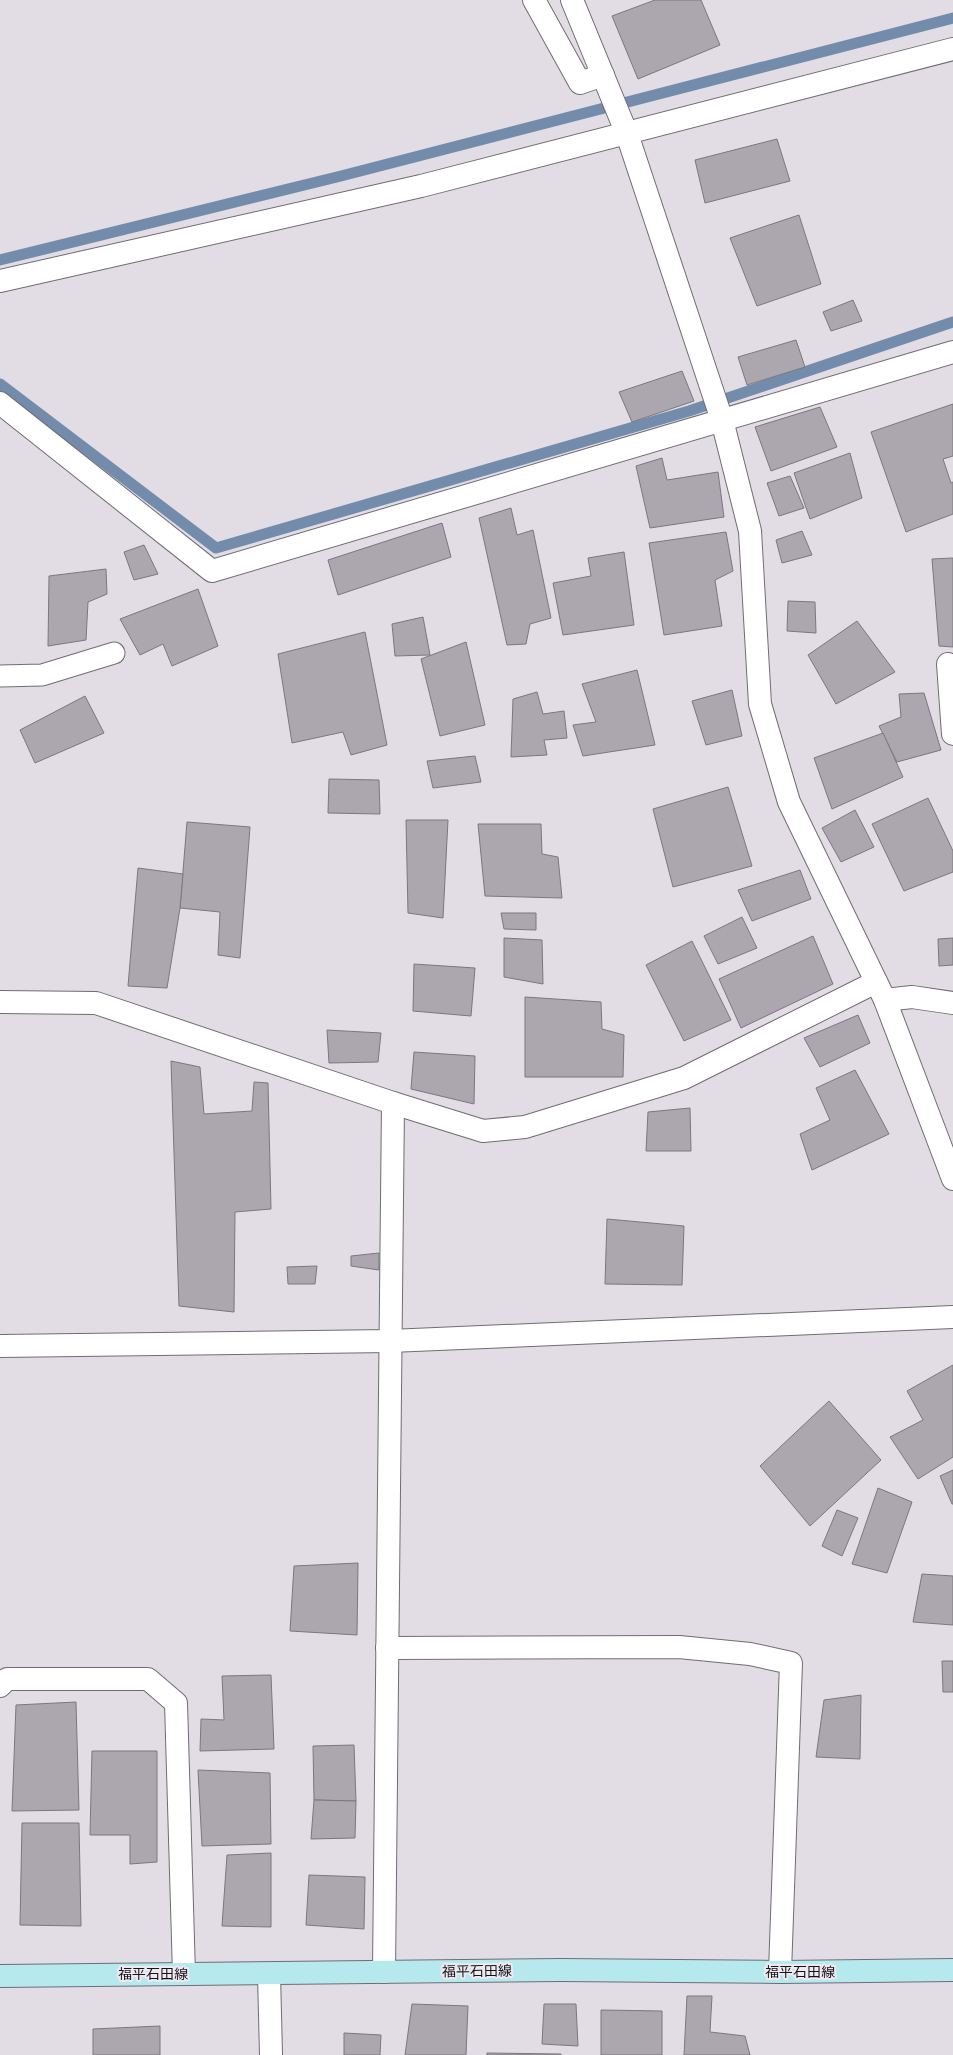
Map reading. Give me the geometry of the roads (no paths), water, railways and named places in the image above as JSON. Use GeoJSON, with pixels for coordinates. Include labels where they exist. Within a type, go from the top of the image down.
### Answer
{"type":"FeatureCollection","features":[{"type":"Feature","properties":{"kind":"main road","name":"福平石田線"},"geometry":{"type":"LineString","coordinates":[[0,1976],[561,1970],[780,1972],[953,1970]]}},
{"type":"Feature","properties":{"kind":"street"},"geometry":{"type":"LineString","coordinates":[[534,0],[580,83],[603,75]]}},
{"type":"Feature","properties":{"kind":"street"},"geometry":{"type":"LineString","coordinates":[[572,0],[627,134],[722,420],[750,531],[760,704],[790,802],[881,991],[953,1179]]}},
{"type":"Feature","properties":{"kind":"street"},"geometry":{"type":"LineString","coordinates":[[0,281],[421,186],[953,49]]}},
{"type":"Feature","properties":{"kind":"street"},"geometry":{"type":"LineString","coordinates":[[0,403],[212,571],[953,352]]}},
{"type":"Feature","properties":{"kind":"street"},"geometry":{"type":"LineString","coordinates":[[948,664],[953,734]]}},
{"type":"Feature","properties":{"kind":"street"},"geometry":{"type":"LineString","coordinates":[[0,1002],[96,1003],[393,1103],[483,1131],[525,1127],[684,1078],[881,991],[953,1003]]}},
{"type":"Feature","properties":{"kind":"street"},"geometry":{"type":"LineString","coordinates":[[384,1972],[393,1103]]}},
{"type":"Feature","properties":{"kind":"street"},"geometry":{"type":"LineString","coordinates":[[0,1346],[390,1341],[953,1317]]}},
{"type":"Feature","properties":{"kind":"street"},"geometry":{"type":"LineString","coordinates":[[387,1648],[679,1647],[750,1654],[791,1663],[780,1972]]}},
{"type":"Feature","properties":{"kind":"street"},"geometry":{"type":"LineString","coordinates":[[0,1686],[7,1679],[148,1679],[176,1703],[184,1974]]}},
{"type":"Feature","properties":{"kind":"street"},"geometry":{"type":"LineString","coordinates":[[270,1974],[271,2055]]}},
{"type":"Feature","properties":{"kind":"lane"},"geometry":{"type":"LineString","coordinates":[[0,676],[42,676],[114,653]]}},
{"type":"Feature","properties":{"kind":"waterway"},"geometry":{"type":"LineString","coordinates":[[0,260],[341,176],[953,18]]}},
{"type":"Feature","properties":{"kind":"waterway"},"geometry":{"type":"LineString","coordinates":[[0,384],[216,548],[689,411],[953,322]]}}]}
